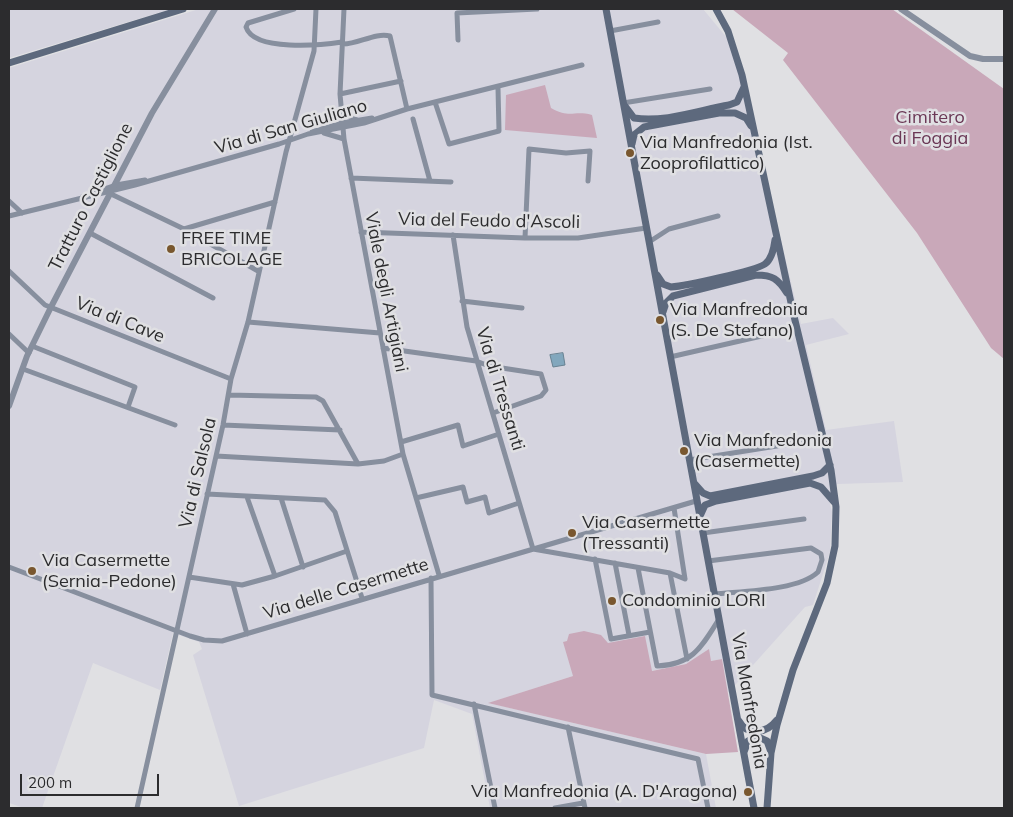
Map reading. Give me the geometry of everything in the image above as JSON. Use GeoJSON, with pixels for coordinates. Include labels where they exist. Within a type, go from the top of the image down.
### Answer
{"type":"FeatureCollection","features":[{"type":"Feature","properties":{"kind":"main road"},"geometry":{"type":"LineString","coordinates":[[9,63],[183,9]]}},
{"type":"Feature","properties":{"kind":"main road","name":"Via Manfredonia"},"geometry":{"type":"LineString","coordinates":[[606,9],[754,808]]}},
{"type":"Feature","properties":{"kind":"main road"},"geometry":{"type":"LineString","coordinates":[[654,268],[663,284],[671,287],[752,270],[766,264],[772,256],[776,234],[744,86],[728,31],[716,9]]}},
{"type":"Feature","properties":{"kind":"main road"},"geometry":{"type":"LineString","coordinates":[[623,104],[634,118],[644,119],[667,116],[737,102],[744,86]]}},
{"type":"Feature","properties":{"kind":"main road"},"geometry":{"type":"LineString","coordinates":[[631,147],[634,135],[644,127],[719,112],[735,113],[746,118],[753,128]]}},
{"type":"Feature","properties":{"kind":"main road","name":"Via Manfredonia"},"geometry":{"type":"LineString","coordinates":[[767,808],[772,753],[779,715],[796,662],[826,582],[835,546],[836,507],[830,465],[776,234]]}},
{"type":"Feature","properties":{"kind":"main road"},"geometry":{"type":"LineString","coordinates":[[663,316],[666,303],[673,296],[756,275],[770,275],[781,284],[790,298]]}},
{"type":"Feature","properties":{"kind":"main road"},"geometry":{"type":"LineString","coordinates":[[693,481],[703,493],[710,496],[813,476],[822,473],[830,465]]}},
{"type":"Feature","properties":{"kind":"main road"},"geometry":{"type":"LineString","coordinates":[[700,516],[705,505],[716,501],[810,483],[821,487],[836,507]]}},
{"type":"Feature","properties":{"kind":"main road"},"geometry":{"type":"LineString","coordinates":[[736,716],[743,727],[753,732],[769,728],[779,715]]}},
{"type":"Feature","properties":{"kind":"main road"},"geometry":{"type":"LineString","coordinates":[[744,757],[746,744],[756,737],[767,741],[772,753]]}},
{"type":"Feature","properties":{"kind":"street","name":"Tratturo Castiglione"},"geometry":{"type":"LineString","coordinates":[[9,406],[29,353],[51,307],[114,190],[152,113],[215,9]]}},
{"type":"Feature","properties":{"kind":"street"},"geometry":{"type":"LineString","coordinates":[[294,9],[248,23],[246,27],[247,32],[255,38],[264,40],[314,46],[383,35],[390,36],[407,109]]}},
{"type":"Feature","properties":{"kind":"street","name":"Via di Salsola"},"geometry":{"type":"LineString","coordinates":[[137,808],[232,378],[248,322],[258,271],[314,46],[316,9]]}},
{"type":"Feature","properties":{"kind":"street","name":"Viale degli Artigiani"},"geometry":{"type":"LineString","coordinates":[[344,9],[340,94],[344,139],[403,454],[439,575]]}},
{"type":"Feature","properties":{"kind":"street"},"geometry":{"type":"LineString","coordinates":[[458,40],[458,13],[537,9]]}},
{"type":"Feature","properties":{"kind":"street"},"geometry":{"type":"LineString","coordinates":[[901,9],[970,56],[983,59],[1004,59]]}},
{"type":"Feature","properties":{"kind":"street"},"geometry":{"type":"LineString","coordinates":[[610,31],[658,22]]}},
{"type":"Feature","properties":{"kind":"street","name":"Via di San Giuliano"},"geometry":{"type":"LineString","coordinates":[[9,216],[81,197],[100,194],[279,144],[308,134],[321,133],[407,109],[582,66]]}},
{"type":"Feature","properties":{"kind":"street"},"geometry":{"type":"LineString","coordinates":[[340,94],[401,81]]}},
{"type":"Feature","properties":{"kind":"street"},"geometry":{"type":"LineString","coordinates":[[435,102],[449,144],[499,131],[498,88]]}},
{"type":"Feature","properties":{"kind":"street"},"geometry":{"type":"LineString","coordinates":[[623,104],[710,89]]}},
{"type":"Feature","properties":{"kind":"street"},"geometry":{"type":"LineString","coordinates":[[341,113],[357,120]]}},
{"type":"Feature","properties":{"kind":"street"},"geometry":{"type":"LineString","coordinates":[[308,134],[342,126],[357,120],[375,118]]}},
{"type":"Feature","properties":{"kind":"street"},"geometry":{"type":"LineString","coordinates":[[413,119],[430,181]]}},
{"type":"Feature","properties":{"kind":"street"},"geometry":{"type":"LineString","coordinates":[[321,133],[344,139]]}},
{"type":"Feature","properties":{"kind":"street"},"geometry":{"type":"LineString","coordinates":[[524,238],[529,149],[566,153],[590,151],[588,181]]}},
{"type":"Feature","properties":{"kind":"street"},"geometry":{"type":"LineString","coordinates":[[121,176],[131,181]]}},
{"type":"Feature","properties":{"kind":"street"},"geometry":{"type":"LineString","coordinates":[[351,178],[451,182]]}},
{"type":"Feature","properties":{"kind":"street"},"geometry":{"type":"LineString","coordinates":[[81,197],[114,190],[131,181],[149,180]]}},
{"type":"Feature","properties":{"kind":"street"},"geometry":{"type":"LineString","coordinates":[[114,190],[258,271]]}},
{"type":"Feature","properties":{"kind":"street"},"geometry":{"type":"LineString","coordinates":[[100,194],[107,201]]}},
{"type":"Feature","properties":{"kind":"street"},"geometry":{"type":"LineString","coordinates":[[9,201],[22,213]]}},
{"type":"Feature","properties":{"kind":"street"},"geometry":{"type":"LineString","coordinates":[[184,229],[276,202]]}},
{"type":"Feature","properties":{"kind":"street"},"geometry":{"type":"LineString","coordinates":[[649,242],[669,229],[718,216]]}},
{"type":"Feature","properties":{"kind":"street","name":"Via del Feudo d'Ascoli"},"geometry":{"type":"LineString","coordinates":[[361,232],[524,238],[580,238],[646,228]]}},
{"type":"Feature","properties":{"kind":"street"},"geometry":{"type":"LineString","coordinates":[[90,233],[213,298]]}},
{"type":"Feature","properties":{"kind":"street","name":"Via di Tressanti"},"geometry":{"type":"LineString","coordinates":[[453,235],[466,327],[520,503],[532,549]]}},
{"type":"Feature","properties":{"kind":"street","name":"Via di Cave"},"geometry":{"type":"LineString","coordinates":[[9,271],[45,305],[232,378]]}},
{"type":"Feature","properties":{"kind":"street"},"geometry":{"type":"LineString","coordinates":[[462,301],[522,308]]}},
{"type":"Feature","properties":{"kind":"street"},"geometry":{"type":"LineString","coordinates":[[248,322],[380,333]]}},
{"type":"Feature","properties":{"kind":"street"},"geometry":{"type":"LineString","coordinates":[[9,334],[29,353]]}},
{"type":"Feature","properties":{"kind":"street"},"geometry":{"type":"LineString","coordinates":[[670,357],[766,335]]}},
{"type":"Feature","properties":{"kind":"street"},"geometry":{"type":"LineString","coordinates":[[32,346],[135,387],[128,407]]}},
{"type":"Feature","properties":{"kind":"street"},"geometry":{"type":"LineString","coordinates":[[383,348],[476,361],[489,366],[541,374],[546,390],[541,396],[493,413]]}},
{"type":"Feature","properties":{"kind":"street"},"geometry":{"type":"LineString","coordinates":[[23,368],[174,425]]}},
{"type":"Feature","properties":{"kind":"street"},"geometry":{"type":"LineString","coordinates":[[229,395],[316,398],[326,404],[358,464]]}},
{"type":"Feature","properties":{"kind":"street"},"geometry":{"type":"LineString","coordinates":[[223,425],[340,430]]}},
{"type":"Feature","properties":{"kind":"street"},"geometry":{"type":"LineString","coordinates":[[401,442],[458,425],[463,446],[499,434]]}},
{"type":"Feature","properties":{"kind":"street"},"geometry":{"type":"LineString","coordinates":[[689,460],[808,441]]}},
{"type":"Feature","properties":{"kind":"street"},"geometry":{"type":"LineString","coordinates":[[216,456],[358,464],[373,463],[403,454]]}},
{"type":"Feature","properties":{"kind":"street"},"geometry":{"type":"LineString","coordinates":[[416,498],[464,487],[467,502],[485,497],[489,513],[520,503]]}},
{"type":"Feature","properties":{"kind":"street"},"geometry":{"type":"LineString","coordinates":[[207,494],[325,500],[335,512],[362,598]]}},
{"type":"Feature","properties":{"kind":"street"},"geometry":{"type":"LineString","coordinates":[[247,497],[274,576]]}},
{"type":"Feature","properties":{"kind":"street"},"geometry":{"type":"LineString","coordinates":[[281,498],[303,567]]}},
{"type":"Feature","properties":{"kind":"street","name":"Via delle Casermette"},"geometry":{"type":"LineString","coordinates":[[9,567],[177,631],[213,641],[233,639],[439,575],[696,501]]}},
{"type":"Feature","properties":{"kind":"street"},"geometry":{"type":"LineString","coordinates":[[532,549],[615,563],[670,574],[685,579],[674,508]]}},
{"type":"Feature","properties":{"kind":"street"},"geometry":{"type":"LineString","coordinates":[[703,533],[804,519]]}},
{"type":"Feature","properties":{"kind":"street"},"geometry":{"type":"LineString","coordinates":[[708,561],[811,548],[817,550],[822,560],[818,572],[802,581],[768,588],[714,594]]}},
{"type":"Feature","properties":{"kind":"street"},"geometry":{"type":"LineString","coordinates":[[189,577],[242,585],[348,551]]}},
{"type":"Feature","properties":{"kind":"street"},"geometry":{"type":"LineString","coordinates":[[594,559],[610,639],[650,632]]}},
{"type":"Feature","properties":{"kind":"street"},"geometry":{"type":"LineString","coordinates":[[615,563],[629,636]]}},
{"type":"Feature","properties":{"kind":"street"},"geometry":{"type":"LineString","coordinates":[[638,568],[657,666],[687,659],[698,651],[719,619]]}},
{"type":"Feature","properties":{"kind":"street"},"geometry":{"type":"LineString","coordinates":[[670,574],[687,659]]}},
{"type":"Feature","properties":{"kind":"street"},"geometry":{"type":"LineString","coordinates":[[431,578],[432,695],[698,759],[708,808]]}},
{"type":"Feature","properties":{"kind":"street"},"geometry":{"type":"LineString","coordinates":[[234,584],[248,634]]}},
{"type":"Feature","properties":{"kind":"street"},"geometry":{"type":"LineString","coordinates":[[474,704],[495,808]]}},
{"type":"Feature","properties":{"kind":"street"},"geometry":{"type":"LineString","coordinates":[[556,808],[584,806],[568,727]]}},
{"type":"Feature","properties":{"kind":"shaded area"},"geometry":{"type":"Polygon","coordinates":[[[9,9],[171,9],[9,58],[9,9]]]}},
{"type":"Feature","properties":{"kind":"shaded area"},"geometry":{"type":"Polygon","coordinates":[[[199,9],[703,9],[727,38],[744,72],[762,161],[801,324],[833,318],[849,334],[806,345],[826,430],[894,421],[903,482],[837,484],[829,500],[832,512],[830,552],[813,605],[805,607],[728,693],[722,659],[711,661],[702,655],[686,664],[652,671],[573,676],[489,703],[706,754],[716,808],[490,808],[472,714],[434,700],[424,748],[239,806],[193,655],[202,649],[199,642],[173,633],[160,690],[93,663],[42,808],[24,808],[9,803],[9,68],[199,9]]]}},
{"type":"Feature","properties":{"kind":"green space","name":"Cimitero di Foggia"},"geometry":{"type":"Polygon","coordinates":[[[732,9],[892,9],[1004,89],[1004,359],[991,348],[917,233],[783,60],[788,53],[732,9]]]}},
{"type":"Feature","properties":{"kind":"green space"},"geometry":{"type":"Polygon","coordinates":[[[545,85],[551,108],[568,114],[592,115],[597,138],[505,130],[506,95],[545,85]]]}},
{"type":"Feature","properties":{"kind":"green space"},"geometry":{"type":"Polygon","coordinates":[[[584,631],[601,635],[608,643],[645,636],[652,671],[686,664],[709,649],[711,661],[722,659],[738,752],[706,754],[488,703],[573,676],[563,642],[567,641],[569,634],[584,631]]]}},
{"type":"Feature","properties":{"kind":"water"},"geometry":{"type":"Polygon","coordinates":[[[563,353],[565,365],[553,367],[550,355],[563,353]]]}},
{"type":"Feature","properties":{"kind":"place","name":"Via Manfredonia (Ist. Zooprofilattico)"},"geometry":{"type":"Point","coordinates":[630,153]}},
{"type":"Feature","properties":{"kind":"place","name":"FREE TIME BRICOLAGE"},"geometry":{"type":"Point","coordinates":[171,249]}},
{"type":"Feature","properties":{"kind":"place","name":"Via Manfredonia (S. De Stefano)"},"geometry":{"type":"Point","coordinates":[660,320]}},
{"type":"Feature","properties":{"kind":"place","name":"Via Manfredonia (Casermette)"},"geometry":{"type":"Point","coordinates":[684,451]}},
{"type":"Feature","properties":{"kind":"place","name":"Via Casermette (Tressanti)"},"geometry":{"type":"Point","coordinates":[572,533]}},
{"type":"Feature","properties":{"kind":"place","name":"Via Casermette (Sernia-Pedone)"},"geometry":{"type":"Point","coordinates":[32,571]}},
{"type":"Feature","properties":{"kind":"place","name":"Condominio LORI"},"geometry":{"type":"Point","coordinates":[612,601]}},
{"type":"Feature","properties":{"kind":"place","name":"Via Manfredonia (A. D'Aragona)"},"geometry":{"type":"Point","coordinates":[748,792]}}]}
